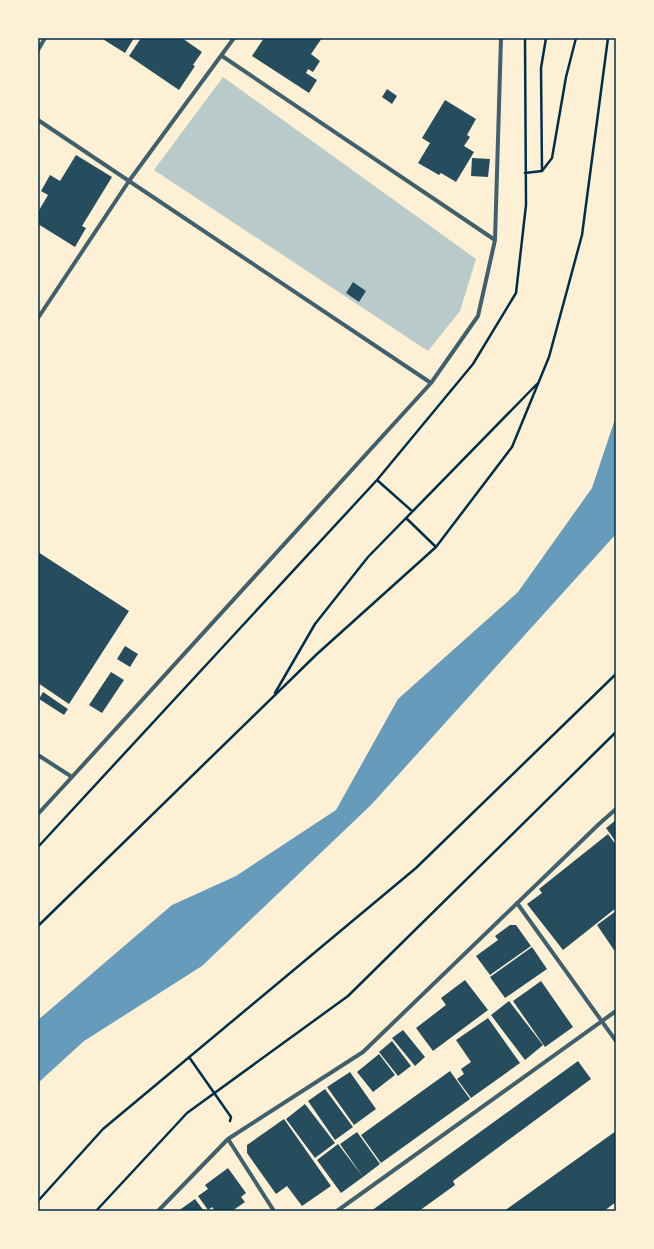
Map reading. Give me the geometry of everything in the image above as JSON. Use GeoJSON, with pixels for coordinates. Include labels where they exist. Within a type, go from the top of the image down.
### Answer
{"type":"FeatureCollection","features":[{"type":"Feature","properties":{"kind":"street"},"geometry":{"type":"LineString","coordinates":[[38,50],[45,38]]}},
{"type":"Feature","properties":{"kind":"street"},"geometry":{"type":"LineString","coordinates":[[38,318],[129,181],[234,38]]}},
{"type":"Feature","properties":{"kind":"street"},"geometry":{"type":"LineString","coordinates":[[38,814],[431,383],[478,316],[495,240],[501,38]]}},
{"type":"Feature","properties":{"kind":"street"},"geometry":{"type":"LineString","coordinates":[[222,56],[495,240]]}},
{"type":"Feature","properties":{"kind":"street"},"geometry":{"type":"LineString","coordinates":[[38,120],[431,383]]}},
{"type":"Feature","properties":{"kind":"street"},"geometry":{"type":"LineString","coordinates":[[38,755],[72,778]]}},
{"type":"Feature","properties":{"kind":"street"},"geometry":{"type":"LineString","coordinates":[[158,1211],[228,1139],[363,1052],[616,809]]}},
{"type":"Feature","properties":{"kind":"street"},"geometry":{"type":"LineString","coordinates":[[517,904],[616,1041]]}},
{"type":"Feature","properties":{"kind":"street"},"geometry":{"type":"LineString","coordinates":[[337,1211],[616,1012]]}},
{"type":"Feature","properties":{"kind":"street"},"geometry":{"type":"LineString","coordinates":[[228,1139],[274,1211]]}},
{"type":"Feature","properties":{"kind":"path"},"geometry":{"type":"LineString","coordinates":[[542,171],[541,68],[546,38]]}},
{"type":"Feature","properties":{"kind":"path"},"geometry":{"type":"LineString","coordinates":[[525,173],[542,171],[552,158],[566,77],[576,38]]}},
{"type":"Feature","properties":{"kind":"path"},"geometry":{"type":"LineString","coordinates":[[38,926],[318,654],[436,546],[512,447],[549,357],[582,235],[608,38]]}},
{"type":"Feature","properties":{"kind":"path"},"geometry":{"type":"LineString","coordinates":[[274,697],[315,624],[368,558],[538,382]]}},
{"type":"Feature","properties":{"kind":"path"},"geometry":{"type":"LineString","coordinates":[[377,480],[412,511]]}},
{"type":"Feature","properties":{"kind":"path"},"geometry":{"type":"LineString","coordinates":[[406,518],[436,546]]}},
{"type":"Feature","properties":{"kind":"path"},"geometry":{"type":"LineString","coordinates":[[38,1201],[103,1129],[416,868],[616,674]]}},
{"type":"Feature","properties":{"kind":"path"},"geometry":{"type":"LineString","coordinates":[[96,1211],[187,1113],[348,996],[616,732]]}},
{"type":"Feature","properties":{"kind":"path"},"geometry":{"type":"LineString","coordinates":[[189,1057],[231,1117],[228,1139]]}},
{"type":"Feature","properties":{"kind":"shaded area"},"geometry":{"type":"Polygon","coordinates":[[[223,77],[476,259],[460,311],[428,351],[154,170],[223,77]]]}},
{"type":"Feature","properties":{"kind":"water"},"geometry":{"type":"Polygon","coordinates":[[[616,416],[616,534],[371,805],[202,966],[84,1041],[38,1083],[38,1020],[172,905],[236,876],[336,810],[398,699],[518,592],[592,488],[616,416]]]}},
{"type":"Feature","properties":{"kind":"building"},"geometry":{"type":"Polygon","coordinates":[[[101,38],[134,38],[125,53],[101,38]]]}},
{"type":"Feature","properties":{"kind":"building"},"geometry":{"type":"Polygon","coordinates":[[[141,38],[182,38],[202,52],[193,65],[195,66],[179,90],[129,56],[141,38]]]}},
{"type":"Feature","properties":{"kind":"building"},"geometry":{"type":"Polygon","coordinates":[[[264,38],[322,38],[311,54],[320,61],[313,72],[308,69],[306,73],[317,80],[309,93],[252,56],[264,38]]]}},
{"type":"Feature","properties":{"kind":"building"},"geometry":{"type":"Polygon","coordinates":[[[387,89],[397,96],[392,104],[382,97],[387,89]]]}},
{"type":"Feature","properties":{"kind":"building"},"geometry":{"type":"Polygon","coordinates":[[[445,100],[476,119],[467,135],[470,137],[464,146],[474,152],[456,182],[441,173],[439,175],[418,163],[430,143],[422,138],[445,100]]]}},
{"type":"Feature","properties":{"kind":"building"},"geometry":{"type":"Polygon","coordinates":[[[76,155],[112,177],[82,226],[86,228],[75,247],[38,224],[38,212],[48,195],[41,191],[50,175],[60,181],[76,155]]]}},
{"type":"Feature","properties":{"kind":"building"},"geometry":{"type":"Polygon","coordinates":[[[472,158],[490,159],[488,177],[471,176],[472,158]]]}},
{"type":"Feature","properties":{"kind":"building"},"geometry":{"type":"Polygon","coordinates":[[[353,282],[366,291],[359,302],[346,293],[353,282]]]}},
{"type":"Feature","properties":{"kind":"building"},"geometry":{"type":"Polygon","coordinates":[[[38,552],[129,611],[69,704],[38,683],[38,552]]]}},
{"type":"Feature","properties":{"kind":"building"},"geometry":{"type":"Polygon","coordinates":[[[125,646],[138,654],[130,667],[117,659],[125,646]]]}},
{"type":"Feature","properties":{"kind":"building"},"geometry":{"type":"Polygon","coordinates":[[[111,672],[124,680],[102,713],[89,705],[111,672]]]}},
{"type":"Feature","properties":{"kind":"building"},"geometry":{"type":"Polygon","coordinates":[[[43,692],[68,709],[64,715],[39,699],[43,692]]]}},
{"type":"Feature","properties":{"kind":"building"},"geometry":{"type":"Polygon","coordinates":[[[616,820],[616,842],[606,828],[616,820]]]}},
{"type":"Feature","properties":{"kind":"building"},"geometry":{"type":"Polygon","coordinates":[[[608,834],[616,845],[616,908],[563,950],[527,904],[542,893],[539,889],[608,834]]]}},
{"type":"Feature","properties":{"kind":"building"},"geometry":{"type":"Polygon","coordinates":[[[616,911],[616,953],[597,925],[616,911]]]}},
{"type":"Feature","properties":{"kind":"building"},"geometry":{"type":"Polygon","coordinates":[[[510,925],[516,925],[531,946],[490,975],[476,956],[498,940],[495,936],[510,925]]]}},
{"type":"Feature","properties":{"kind":"building"},"geometry":{"type":"Polygon","coordinates":[[[532,947],[547,969],[505,998],[490,977],[532,947]]]}},
{"type":"Feature","properties":{"kind":"building"},"geometry":{"type":"Polygon","coordinates":[[[465,980],[488,1010],[433,1051],[416,1028],[446,1005],[441,998],[465,980]]]}},
{"type":"Feature","properties":{"kind":"building"},"geometry":{"type":"Polygon","coordinates":[[[541,981],[573,1027],[545,1047],[513,1001],[541,981]]]}},
{"type":"Feature","properties":{"kind":"building"},"geometry":{"type":"Polygon","coordinates":[[[509,1001],[543,1045],[525,1060],[491,1015],[509,1001]]]}},
{"type":"Feature","properties":{"kind":"building"},"geometry":{"type":"Polygon","coordinates":[[[488,1018],[520,1063],[471,1098],[457,1079],[464,1074],[461,1069],[471,1062],[456,1040],[488,1018]]]}},
{"type":"Feature","properties":{"kind":"building"},"geometry":{"type":"Polygon","coordinates":[[[403,1030],[425,1057],[415,1066],[392,1038],[403,1030]]]}},
{"type":"Feature","properties":{"kind":"building"},"geometry":{"type":"Polygon","coordinates":[[[392,1041],[411,1066],[398,1076],[379,1052],[392,1041]]]}},
{"type":"Feature","properties":{"kind":"building"},"geometry":{"type":"Polygon","coordinates":[[[379,1054],[395,1075],[373,1092],[357,1072],[379,1054]]]}},
{"type":"Feature","properties":{"kind":"building"},"geometry":{"type":"Polygon","coordinates":[[[578,1061],[591,1079],[453,1181],[455,1185],[419,1211],[371,1211],[578,1061]]]}},
{"type":"Feature","properties":{"kind":"building"},"geometry":{"type":"Polygon","coordinates":[[[450,1071],[470,1099],[381,1163],[361,1135],[450,1071]]]}},
{"type":"Feature","properties":{"kind":"building"},"geometry":{"type":"Polygon","coordinates":[[[350,1072],[376,1109],[354,1125],[327,1087],[350,1072]]]}},
{"type":"Feature","properties":{"kind":"building"},"geometry":{"type":"Polygon","coordinates":[[[325,1089],[353,1127],[335,1140],[308,1101],[325,1089]]]}},
{"type":"Feature","properties":{"kind":"building"},"geometry":{"type":"Polygon","coordinates":[[[305,1104],[335,1143],[315,1158],[286,1119],[305,1104]]]}},
{"type":"Feature","properties":{"kind":"building"},"geometry":{"type":"Polygon","coordinates":[[[284,1119],[331,1186],[302,1206],[287,1186],[276,1194],[247,1153],[247,1145],[284,1119]]]}},
{"type":"Feature","properties":{"kind":"building"},"geometry":{"type":"Polygon","coordinates":[[[616,1131],[616,1202],[604,1211],[504,1211],[616,1131]]]}},
{"type":"Feature","properties":{"kind":"building"},"geometry":{"type":"Polygon","coordinates":[[[357,1132],[380,1164],[363,1177],[340,1144],[357,1132]]]}},
{"type":"Feature","properties":{"kind":"building"},"geometry":{"type":"Polygon","coordinates":[[[338,1144],[363,1177],[341,1193],[317,1160],[338,1144]]]}},
{"type":"Feature","properties":{"kind":"building"},"geometry":{"type":"Polygon","coordinates":[[[228,1168],[246,1193],[241,1197],[245,1202],[232,1211],[215,1211],[212,1207],[208,1210],[198,1196],[208,1189],[205,1185],[228,1168]]]}},
{"type":"Feature","properties":{"kind":"building"},"geometry":{"type":"Polygon","coordinates":[[[195,1199],[204,1211],[178,1211],[195,1199]]]}}]}
